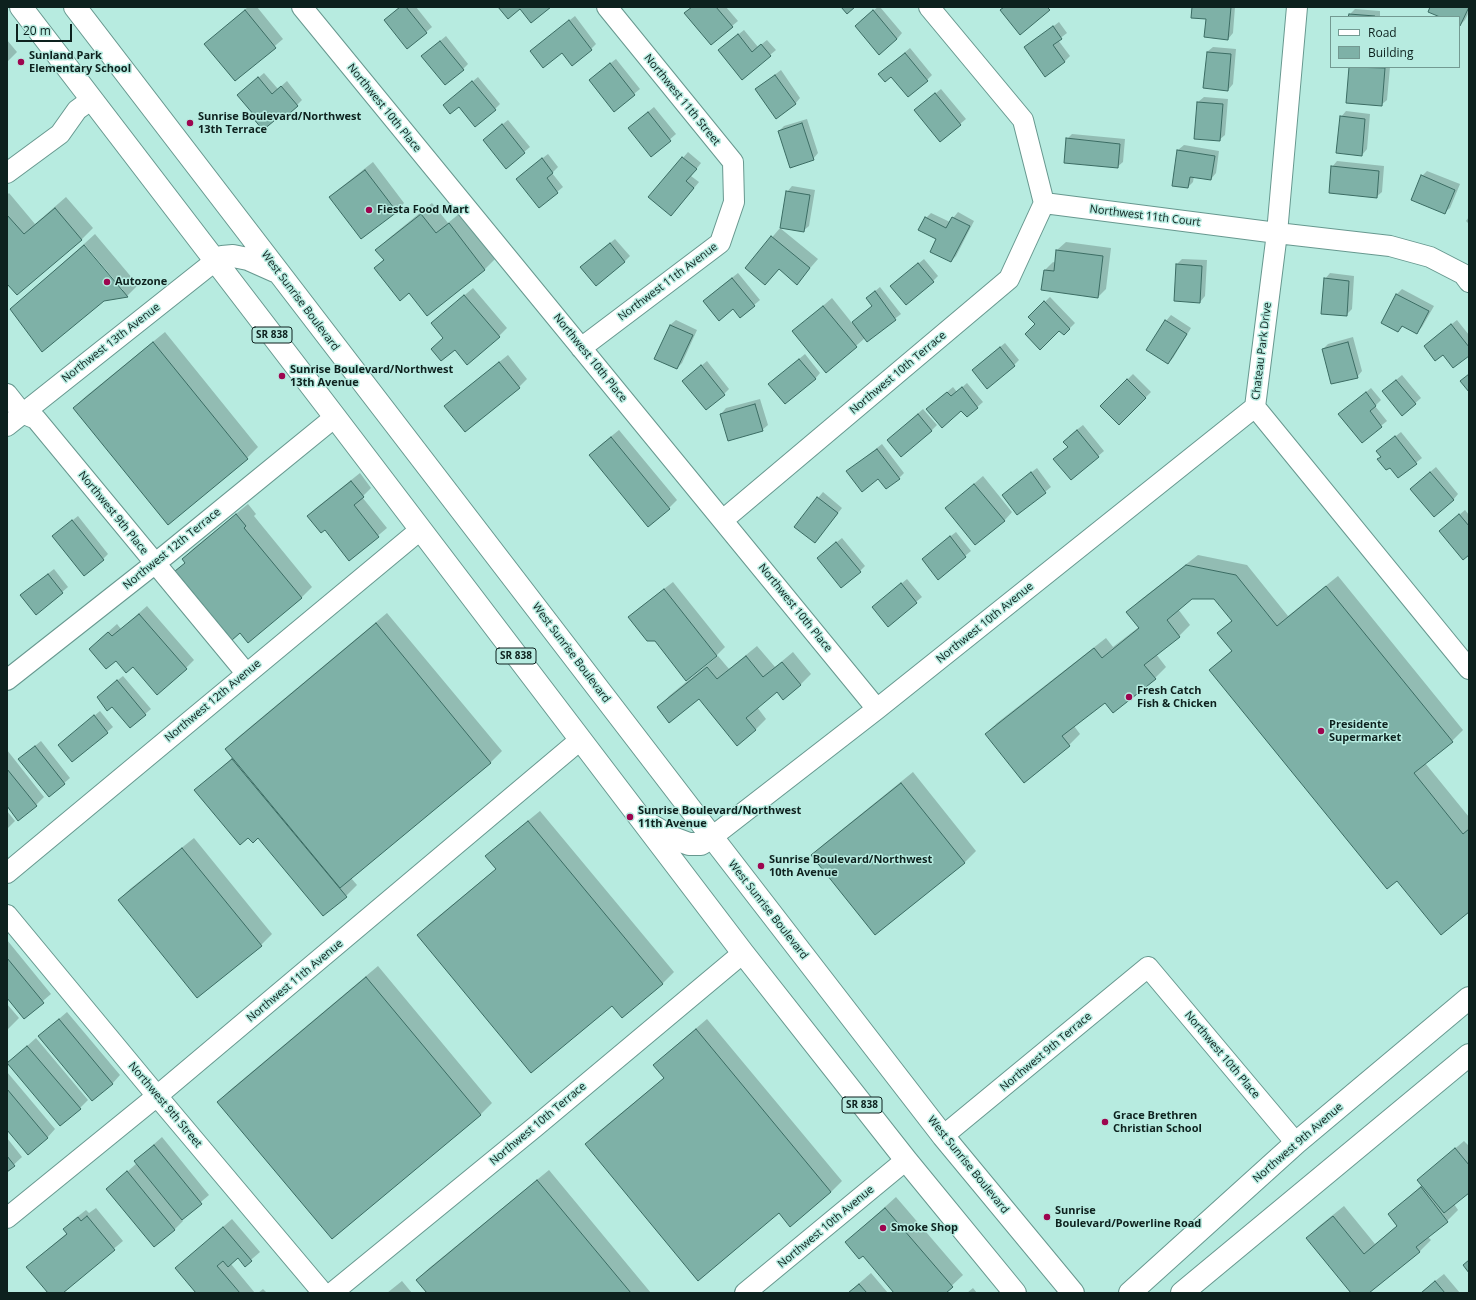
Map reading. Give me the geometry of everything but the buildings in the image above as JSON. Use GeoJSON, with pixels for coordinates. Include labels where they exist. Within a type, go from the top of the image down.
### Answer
{"type":"FeatureCollection","features":[{"type":"Feature","properties":{"kind":"main road","name":"SR 838"},"geometry":{"type":"LineString","coordinates":[[21,7],[743,953],[906,1160],[1015,1293]]}},
{"type":"Feature","properties":{"kind":"main road","name":"West Sunrise Boulevard"},"geometry":{"type":"LineString","coordinates":[[75,7],[712,837],[944,1136],[1073,1293]]}},
{"type":"Feature","properties":{"kind":"main road"},"geometry":{"type":"LineString","coordinates":[[215,261],[233,256],[248,259],[279,274]]}},
{"type":"Feature","properties":{"kind":"main road"},"geometry":{"type":"LineString","coordinates":[[640,818],[674,838],[690,844],[701,844],[712,837]]}},
{"type":"Feature","properties":{"kind":"main road","name":"Northwest 9th Avenue"},"geometry":{"type":"LineString","coordinates":[[1130,1293],[1296,1143],[1469,998]]}},
{"type":"Feature","properties":{"kind":"main road"},"geometry":{"type":"LineString","coordinates":[[1182,1293],[1469,1055]]}},
{"type":"Feature","properties":{"kind":"street","name":"Northwest 10th Place"},"geometry":{"type":"LineString","coordinates":[[302,7],[877,709]]}},
{"type":"Feature","properties":{"kind":"street","name":"Northwest 11th Street"},"geometry":{"type":"LineString","coordinates":[[607,7],[733,162],[734,202]]}},
{"type":"Feature","properties":{"kind":"street"},"geometry":{"type":"LineString","coordinates":[[929,7],[1023,120],[1044,203]]}},
{"type":"Feature","properties":{"kind":"street","name":"Chateau Park Drive"},"geometry":{"type":"LineString","coordinates":[[1297,7],[1277,233],[1255,407],[1469,669]]}},
{"type":"Feature","properties":{"kind":"street"},"geometry":{"type":"LineString","coordinates":[[7,173],[60,134],[77,110],[92,100]]}},
{"type":"Feature","properties":{"kind":"street","name":"Northwest 11th Avenue"},"geometry":{"type":"LineString","coordinates":[[582,348],[720,243],[734,202]]}},
{"type":"Feature","properties":{"kind":"street","name":"Northwest 11th Court"},"geometry":{"type":"LineString","coordinates":[[1044,203],[1390,246],[1430,257],[1463,274],[1469,282]]}},
{"type":"Feature","properties":{"kind":"street","name":"Northwest 10th Terrace"},"geometry":{"type":"LineString","coordinates":[[723,520],[1009,279],[1044,203]]}},
{"type":"Feature","properties":{"kind":"street","name":"Northwest 13th Avenue"},"geometry":{"type":"LineString","coordinates":[[7,426],[215,261]]}},
{"type":"Feature","properties":{"kind":"street","name":"Northwest 9th Place"},"geometry":{"type":"LineString","coordinates":[[7,394],[22,413],[36,419],[246,673]]}},
{"type":"Feature","properties":{"kind":"street","name":"Northwest 10th Avenue"},"geometry":{"type":"LineString","coordinates":[[712,837],[877,709],[1255,407]]}},
{"type":"Feature","properties":{"kind":"street","name":"Northwest 12th Terrace"},"geometry":{"type":"LineString","coordinates":[[7,680],[335,417]]}},
{"type":"Feature","properties":{"kind":"street","name":"Northwest 12th Avenue"},"geometry":{"type":"LineString","coordinates":[[7,873],[420,530]]}},
{"type":"Feature","properties":{"kind":"street","name":"Northwest 11th Avenue"},"geometry":{"type":"LineString","coordinates":[[7,1218],[157,1096],[580,740]]}},
{"type":"Feature","properties":{"kind":"street","name":"Northwest 9th Street"},"geometry":{"type":"LineString","coordinates":[[7,915],[323,1293]]}},
{"type":"Feature","properties":{"kind":"street","name":"Northwest 10th Terrace"},"geometry":{"type":"LineString","coordinates":[[332,1293],[535,1127],[743,953]]}},
{"type":"Feature","properties":{"kind":"street","name":"Northwest 10th Place"},"geometry":{"type":"LineString","coordinates":[[1148,967],[1296,1143]]}},
{"type":"Feature","properties":{"kind":"street","name":"Northwest 9th Terrace"},"geometry":{"type":"LineString","coordinates":[[944,1136],[1148,967]]}},
{"type":"Feature","properties":{"kind":"street","name":"Northwest 10th Avenue"},"geometry":{"type":"LineString","coordinates":[[745,1293],[906,1160]]}},
{"type":"Feature","properties":{"kind":"place","name":"Sunland Park Elementary School"},"geometry":{"type":"Point","coordinates":[21,62]}},
{"type":"Feature","properties":{"kind":"place","name":"Sunrise Boulevard/Northwest 13th Terrace"},"geometry":{"type":"Point","coordinates":[190,123]}},
{"type":"Feature","properties":{"kind":"place","name":"Fiesta Food Mart"},"geometry":{"type":"Point","coordinates":[369,210]}},
{"type":"Feature","properties":{"kind":"place","name":"Autozone"},"geometry":{"type":"Point","coordinates":[107,282]}},
{"type":"Feature","properties":{"kind":"place","name":"Sunrise Boulevard/Northwest 13th Avenue"},"geometry":{"type":"Point","coordinates":[282,376]}},
{"type":"Feature","properties":{"kind":"place","name":"Fresh Catch Fish & Chicken"},"geometry":{"type":"Point","coordinates":[1129,697]}},
{"type":"Feature","properties":{"kind":"place","name":"Presidente Supermarket"},"geometry":{"type":"Point","coordinates":[1321,731]}},
{"type":"Feature","properties":{"kind":"place","name":"Sunrise Boulevard/Northwest 11th Avenue"},"geometry":{"type":"Point","coordinates":[630,817]}},
{"type":"Feature","properties":{"kind":"place","name":"Sunrise Boulevard/Northwest 10th Avenue"},"geometry":{"type":"Point","coordinates":[761,866]}},
{"type":"Feature","properties":{"kind":"place","name":"Grace Brethren Christian School"},"geometry":{"type":"Point","coordinates":[1105,1122]}},
{"type":"Feature","properties":{"kind":"place","name":"Sunrise Boulevard/Powerline Road"},"geometry":{"type":"Point","coordinates":[1047,1217]}},
{"type":"Feature","properties":{"kind":"place","name":"Smoke Shop"},"geometry":{"type":"Point","coordinates":[883,1228]}}]}
